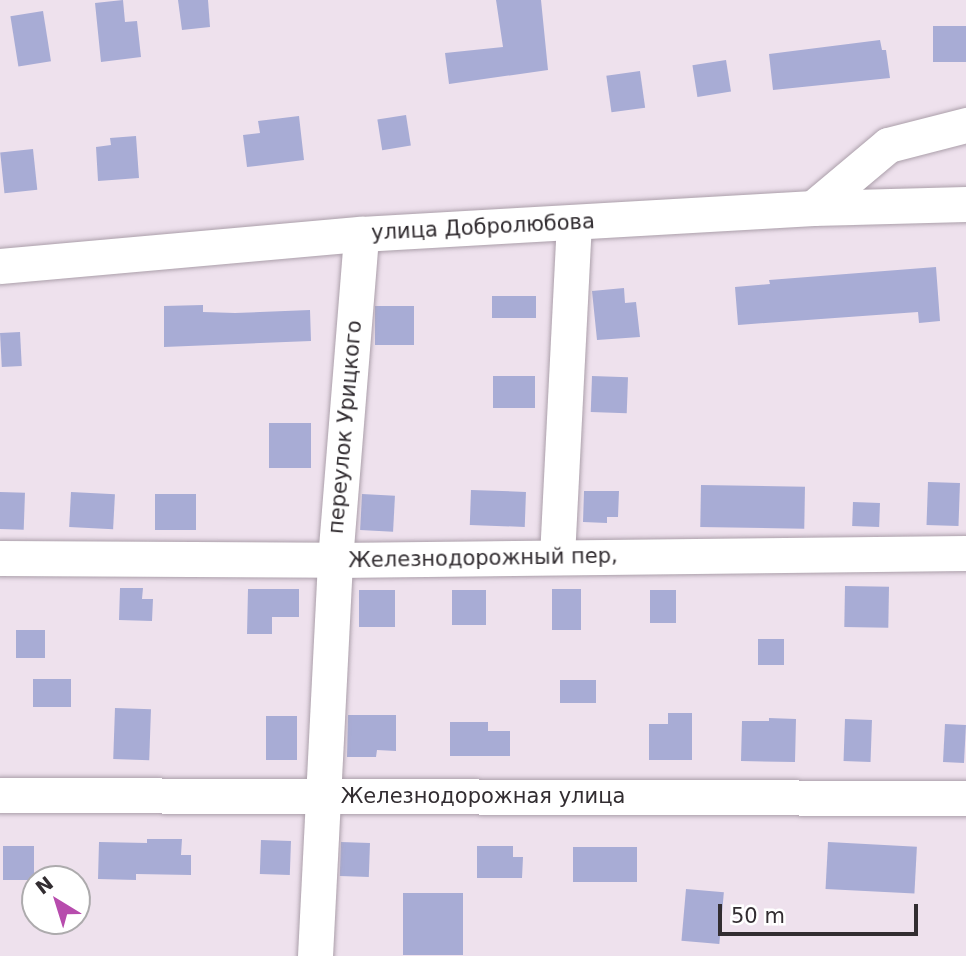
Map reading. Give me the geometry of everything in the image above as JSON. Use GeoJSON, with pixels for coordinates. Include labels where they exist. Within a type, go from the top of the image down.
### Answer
{"type":"FeatureCollection","features":[{"type":"Feature","properties":{"kind":"street"},"geometry":{"type":"LineString","coordinates":[[813,208],[888,145],[966,125]]}},
{"type":"Feature","properties":{"kind":"street","name":"улица Добролюбова"},"geometry":{"type":"LineString","coordinates":[[0,266],[361,234],[813,208],[966,204]]}},
{"type":"Feature","properties":{"kind":"street"},"geometry":{"type":"LineString","coordinates":[[557,558],[574,222]]}},
{"type":"Feature","properties":{"kind":"street","name":"переулок Урицкого"},"geometry":{"type":"LineString","coordinates":[[315,956],[335,560],[361,234]]}},
{"type":"Feature","properties":{"kind":"street","name":"Железнодорожный пер,"},"geometry":{"type":"LineString","coordinates":[[0,558],[335,560],[966,553]]}},
{"type":"Feature","properties":{"kind":"street","name":"Железнодорожная улица"},"geometry":{"type":"LineString","coordinates":[[0,794],[966,797]]}},
{"type":"Feature","properties":{"kind":"building"},"geometry":{"type":"Polygon","coordinates":[[[123,0],[125,22],[137,21],[141,57],[101,62],[95,3],[123,0]]]}},
{"type":"Feature","properties":{"kind":"building"},"geometry":{"type":"Polygon","coordinates":[[[178,0],[208,0],[210,27],[182,30],[178,0]]]}},
{"type":"Feature","properties":{"kind":"building"},"geometry":{"type":"Polygon","coordinates":[[[496,0],[541,0],[548,70],[449,84],[445,53],[503,47],[496,0]]]}},
{"type":"Feature","properties":{"kind":"building"},"geometry":{"type":"Polygon","coordinates":[[[43,11],[51,61],[18,67],[10,16],[43,11]]]}},
{"type":"Feature","properties":{"kind":"building"},"geometry":{"type":"Polygon","coordinates":[[[933,26],[966,26],[966,62],[933,62],[933,26]]]}},
{"type":"Feature","properties":{"kind":"building"},"geometry":{"type":"Polygon","coordinates":[[[880,40],[882,50],[886,50],[890,78],[773,90],[769,54],[880,40]]]}},
{"type":"Feature","properties":{"kind":"building"},"geometry":{"type":"Polygon","coordinates":[[[726,60],[731,92],[697,97],[692,65],[726,60]]]}},
{"type":"Feature","properties":{"kind":"building"},"geometry":{"type":"Polygon","coordinates":[[[640,71],[645,108],[611,112],[606,76],[640,71]]]}},
{"type":"Feature","properties":{"kind":"building"},"geometry":{"type":"Polygon","coordinates":[[[406,115],[411,146],[382,150],[377,120],[406,115]]]}},
{"type":"Feature","properties":{"kind":"building"},"geometry":{"type":"Polygon","coordinates":[[[299,116],[304,160],[247,167],[243,135],[260,133],[258,121],[299,116]]]}},
{"type":"Feature","properties":{"kind":"building"},"geometry":{"type":"Polygon","coordinates":[[[136,136],[139,178],[98,181],[96,147],[111,145],[110,138],[136,136]]]}},
{"type":"Feature","properties":{"kind":"building"},"geometry":{"type":"Polygon","coordinates":[[[33,149],[37,190],[4,193],[0,152],[33,149]]]}},
{"type":"Feature","properties":{"kind":"building"},"geometry":{"type":"Polygon","coordinates":[[[936,267],[940,321],[919,323],[918,312],[738,325],[735,287],[770,284],[769,280],[936,267]]]}},
{"type":"Feature","properties":{"kind":"building"},"geometry":{"type":"Polygon","coordinates":[[[624,288],[625,303],[636,302],[640,337],[597,340],[592,291],[624,288]]]}},
{"type":"Feature","properties":{"kind":"building"},"geometry":{"type":"Polygon","coordinates":[[[492,296],[536,296],[536,318],[492,318],[492,296]]]}},
{"type":"Feature","properties":{"kind":"building"},"geometry":{"type":"Polygon","coordinates":[[[203,305],[203,312],[310,310],[311,341],[164,347],[164,306],[203,305]]]}},
{"type":"Feature","properties":{"kind":"building"},"geometry":{"type":"Polygon","coordinates":[[[375,306],[414,306],[414,345],[375,345],[375,306]]]}},
{"type":"Feature","properties":{"kind":"building"},"geometry":{"type":"Polygon","coordinates":[[[20,332],[22,366],[2,367],[0,333],[20,332]]]}},
{"type":"Feature","properties":{"kind":"building"},"geometry":{"type":"Polygon","coordinates":[[[493,376],[535,376],[535,408],[493,408],[493,376]]]}},
{"type":"Feature","properties":{"kind":"building"},"geometry":{"type":"Polygon","coordinates":[[[592,376],[628,377],[627,413],[591,412],[592,376]]]}},
{"type":"Feature","properties":{"kind":"building"},"geometry":{"type":"Polygon","coordinates":[[[269,423],[311,423],[311,468],[269,468],[269,423]]]}},
{"type":"Feature","properties":{"kind":"building"},"geometry":{"type":"Polygon","coordinates":[[[928,482],[960,483],[958,526],[926,525],[928,482]]]}},
{"type":"Feature","properties":{"kind":"building"},"geometry":{"type":"Polygon","coordinates":[[[701,485],[805,487],[804,529],[700,527],[701,485]]]}},
{"type":"Feature","properties":{"kind":"building"},"geometry":{"type":"Polygon","coordinates":[[[471,490],[526,492],[525,527],[470,525],[471,490]]]}},
{"type":"Feature","properties":{"kind":"building"},"geometry":{"type":"Polygon","coordinates":[[[584,491],[619,491],[618,517],[607,517],[607,523],[583,522],[584,491]]]}},
{"type":"Feature","properties":{"kind":"building"},"geometry":{"type":"Polygon","coordinates":[[[0,492],[25,493],[24,530],[0,529],[0,492]]]}},
{"type":"Feature","properties":{"kind":"building"},"geometry":{"type":"Polygon","coordinates":[[[71,492],[115,494],[113,529],[69,527],[71,492]]]}},
{"type":"Feature","properties":{"kind":"building"},"geometry":{"type":"Polygon","coordinates":[[[155,494],[196,494],[196,530],[155,530],[155,494]]]}},
{"type":"Feature","properties":{"kind":"building"},"geometry":{"type":"Polygon","coordinates":[[[362,494],[395,496],[393,532],[360,530],[362,494]]]}},
{"type":"Feature","properties":{"kind":"building"},"geometry":{"type":"Polygon","coordinates":[[[853,502],[880,503],[879,527],[852,526],[853,502]]]}},
{"type":"Feature","properties":{"kind":"building"},"geometry":{"type":"Polygon","coordinates":[[[845,586],[889,587],[888,628],[844,627],[845,586]]]}},
{"type":"Feature","properties":{"kind":"building"},"geometry":{"type":"Polygon","coordinates":[[[120,588],[143,588],[142,599],[153,599],[152,621],[119,620],[120,588]]]}},
{"type":"Feature","properties":{"kind":"building"},"geometry":{"type":"Polygon","coordinates":[[[248,589],[299,589],[299,617],[272,617],[272,634],[247,634],[248,589]]]}},
{"type":"Feature","properties":{"kind":"building"},"geometry":{"type":"Polygon","coordinates":[[[552,589],[581,589],[581,630],[552,630],[552,589]]]}},
{"type":"Feature","properties":{"kind":"building"},"geometry":{"type":"Polygon","coordinates":[[[359,590],[395,590],[395,627],[359,627],[359,590]]]}},
{"type":"Feature","properties":{"kind":"building"},"geometry":{"type":"Polygon","coordinates":[[[452,590],[486,590],[486,625],[452,625],[452,590]]]}},
{"type":"Feature","properties":{"kind":"building"},"geometry":{"type":"Polygon","coordinates":[[[650,590],[676,590],[676,623],[650,623],[650,590]]]}},
{"type":"Feature","properties":{"kind":"building"},"geometry":{"type":"Polygon","coordinates":[[[16,630],[45,630],[45,658],[16,658],[16,630]]]}},
{"type":"Feature","properties":{"kind":"building"},"geometry":{"type":"Polygon","coordinates":[[[758,639],[784,639],[784,665],[758,665],[758,639]]]}},
{"type":"Feature","properties":{"kind":"building"},"geometry":{"type":"Polygon","coordinates":[[[33,679],[71,679],[71,707],[33,707],[33,679]]]}},
{"type":"Feature","properties":{"kind":"building"},"geometry":{"type":"Polygon","coordinates":[[[560,680],[596,680],[596,703],[560,703],[560,680]]]}},
{"type":"Feature","properties":{"kind":"building"},"geometry":{"type":"Polygon","coordinates":[[[115,708],[151,709],[149,760],[113,759],[115,708]]]}},
{"type":"Feature","properties":{"kind":"building"},"geometry":{"type":"Polygon","coordinates":[[[668,713],[692,713],[692,760],[649,760],[649,724],[668,724],[668,713]]]}},
{"type":"Feature","properties":{"kind":"building"},"geometry":{"type":"Polygon","coordinates":[[[348,715],[396,715],[396,751],[377,750],[376,757],[347,757],[348,715]]]}},
{"type":"Feature","properties":{"kind":"building"},"geometry":{"type":"Polygon","coordinates":[[[266,716],[297,716],[297,760],[266,760],[266,716]]]}},
{"type":"Feature","properties":{"kind":"building"},"geometry":{"type":"Polygon","coordinates":[[[769,718],[796,719],[795,762],[741,761],[742,721],[769,721],[769,718]]]}},
{"type":"Feature","properties":{"kind":"building"},"geometry":{"type":"Polygon","coordinates":[[[845,719],[872,720],[871,762],[844,761],[845,719]]]}},
{"type":"Feature","properties":{"kind":"building"},"geometry":{"type":"Polygon","coordinates":[[[450,722],[488,722],[488,731],[510,731],[510,756],[450,756],[450,722]]]}},
{"type":"Feature","properties":{"kind":"building"},"geometry":{"type":"Polygon","coordinates":[[[945,724],[966,725],[964,763],[943,762],[945,724]]]}},
{"type":"Feature","properties":{"kind":"building"},"geometry":{"type":"Polygon","coordinates":[[[147,839],[182,839],[181,855],[191,855],[191,875],[136,874],[136,880],[98,879],[99,842],[147,843],[147,839]]]}},
{"type":"Feature","properties":{"kind":"building"},"geometry":{"type":"Polygon","coordinates":[[[261,840],[291,841],[290,875],[260,874],[261,840]]]}},
{"type":"Feature","properties":{"kind":"building"},"geometry":{"type":"Polygon","coordinates":[[[341,842],[370,843],[369,877],[340,876],[341,842]]]}},
{"type":"Feature","properties":{"kind":"building"},"geometry":{"type":"Polygon","coordinates":[[[828,842],[917,847],[914,894],[826,889],[828,842]]]}},
{"type":"Feature","properties":{"kind":"building"},"geometry":{"type":"Polygon","coordinates":[[[3,846],[34,846],[34,865],[21,865],[21,880],[3,880],[3,846]]]}},
{"type":"Feature","properties":{"kind":"building"},"geometry":{"type":"Polygon","coordinates":[[[477,846],[513,846],[513,857],[523,857],[522,878],[477,878],[477,846]]]}},
{"type":"Feature","properties":{"kind":"building"},"geometry":{"type":"Polygon","coordinates":[[[573,847],[637,847],[637,882],[573,882],[573,847]]]}},
{"type":"Feature","properties":{"kind":"building"},"geometry":{"type":"Polygon","coordinates":[[[686,889],[724,892],[719,944],[681,941],[686,889]]]}},
{"type":"Feature","properties":{"kind":"building"},"geometry":{"type":"Polygon","coordinates":[[[403,893],[463,893],[463,955],[403,955],[403,893]]]}}]}
